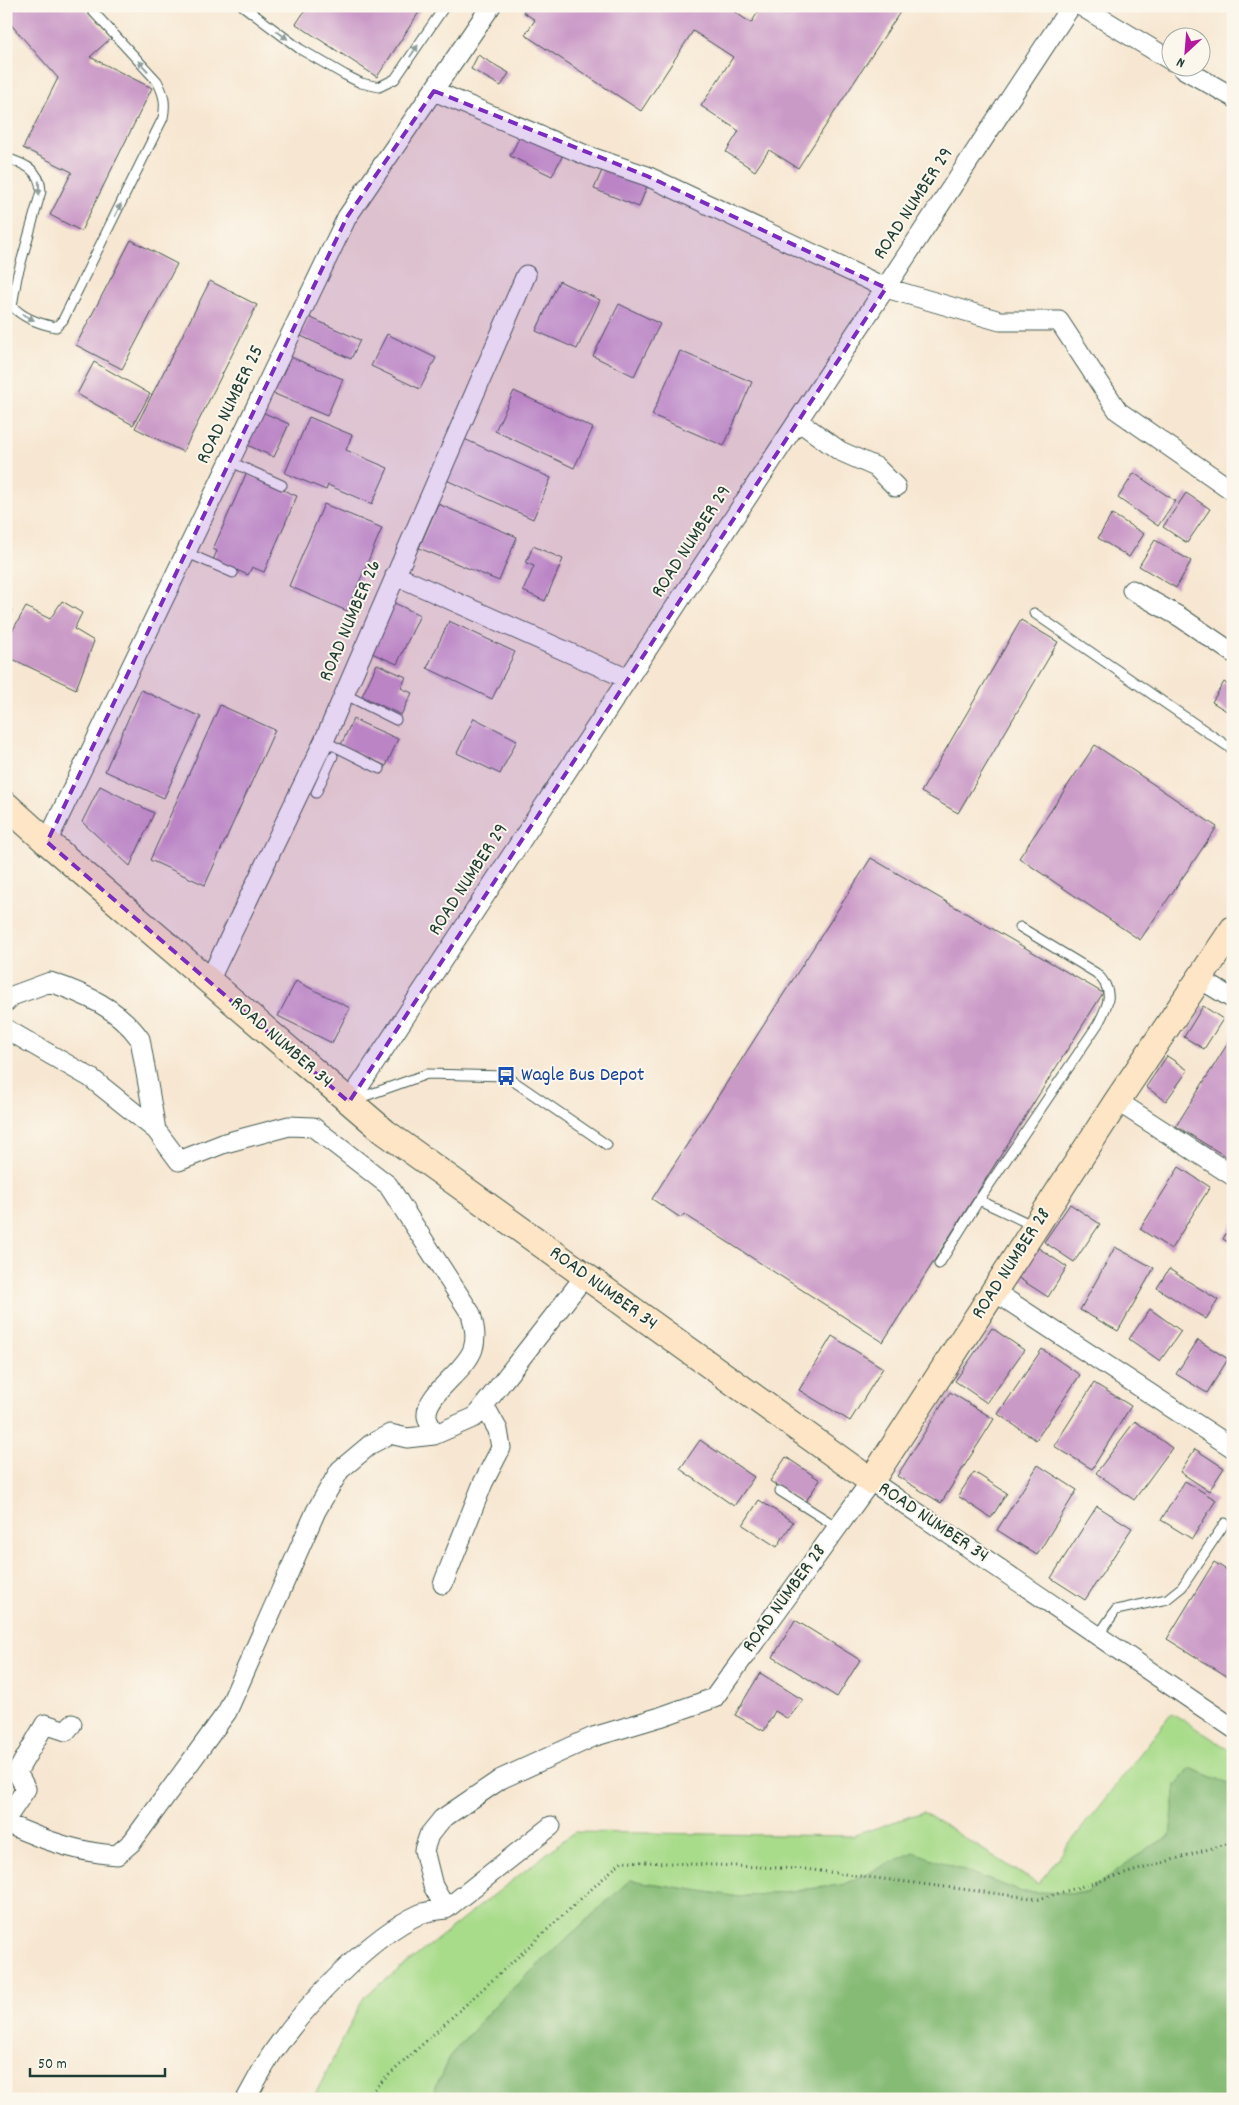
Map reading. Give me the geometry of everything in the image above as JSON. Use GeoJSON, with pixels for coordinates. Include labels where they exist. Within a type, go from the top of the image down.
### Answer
{"type":"FeatureCollection","features":[{"type":"Feature","properties":{"kind":"street","name":"ROAD NUMBER 25"},"geometry":{"type":"LineString","coordinates":[[47,842],[347,216],[491,6]]}},
{"type":"Feature","properties":{"kind":"street","name":"ROAD NUMBER 29"},"geometry":{"type":"LineString","coordinates":[[349,1102],[1071,6]]}},
{"type":"Feature","properties":{"kind":"street"},"geometry":{"type":"LineString","coordinates":[[1081,6],[1162,55]]}},
{"type":"Feature","properties":{"kind":"street"},"geometry":{"type":"LineString","coordinates":[[1200,78],[1233,97]]}},
{"type":"Feature","properties":{"kind":"street"},"geometry":{"type":"LineString","coordinates":[[434,91],[588,156],[647,176],[886,288],[1000,321],[1059,321],[1118,411],[1233,491]]}},
{"type":"Feature","properties":{"kind":"street","name":"ROAD NUMBER 26"},"geometry":{"type":"LineString","coordinates":[[209,981],[328,749],[344,694],[526,275]]}},
{"type":"Feature","properties":{"kind":"street"},"geometry":{"type":"LineString","coordinates":[[798,421],[840,451],[876,468],[896,487]]}},
{"type":"Feature","properties":{"kind":"street"},"geometry":{"type":"LineString","coordinates":[[395,575],[628,679]]}},
{"type":"Feature","properties":{"kind":"street"},"geometry":{"type":"LineString","coordinates":[[1132,590],[1180,617],[1233,653]]}},
{"type":"Feature","properties":{"kind":"street","name":"ROAD NUMBER 34"},"geometry":{"type":"LineString","coordinates":[[6,805],[384,1132],[871,1481],[1233,1728]]}},
{"type":"Feature","properties":{"kind":"street","name":"ROAD NUMBER 28"},"geometry":{"type":"LineString","coordinates":[[446,1909],[433,1886],[424,1850],[429,1835],[442,1819],[501,1779],[593,1737],[660,1717],[714,1698],[871,1481],[1117,1101],[1233,929]]}},
{"type":"Feature","properties":{"kind":"street"},"geometry":{"type":"LineString","coordinates":[[1200,979],[1233,1000]]}},
{"type":"Feature","properties":{"kind":"street"},"geometry":{"type":"LineString","coordinates":[[8,996],[50,982],[84,993],[111,1009],[131,1026],[140,1039],[156,1130]]}},
{"type":"Feature","properties":{"kind":"street"},"geometry":{"type":"LineString","coordinates":[[6,1029],[91,1078],[156,1130],[179,1161],[225,1143],[288,1126],[313,1127],[388,1185],[471,1314],[475,1332],[473,1349],[463,1364],[428,1405],[427,1416],[434,1435]]}},
{"type":"Feature","properties":{"kind":"street"},"geometry":{"type":"LineString","coordinates":[[1117,1101],[1233,1176]]}},
{"type":"Feature","properties":{"kind":"street"},"geometry":{"type":"LineString","coordinates":[[6,1824],[27,1833],[101,1854],[117,1855],[132,1842],[226,1712],[316,1511],[340,1470],[371,1444],[390,1434],[407,1438],[434,1435],[475,1417],[585,1276]]}},
{"type":"Feature","properties":{"kind":"street"},"geometry":{"type":"LineString","coordinates":[[995,1292],[1233,1448]]}},
{"type":"Feature","properties":{"kind":"street"},"geometry":{"type":"LineString","coordinates":[[443,1584],[484,1482],[501,1448],[498,1430],[484,1405]]}},
{"type":"Feature","properties":{"kind":"street"},"geometry":{"type":"LineString","coordinates":[[6,1819],[26,1789],[17,1772],[45,1724],[66,1731],[72,1724]]}},
{"type":"Feature","properties":{"kind":"street"},"geometry":{"type":"LineString","coordinates":[[246,2099],[272,2053],[312,2002],[346,1970],[390,1931],[422,1913],[446,1909],[551,1826]]}},
{"type":"Feature","properties":{"kind":"lane"},"geometry":{"type":"LineString","coordinates":[[6,158],[30,168],[37,174],[41,182],[41,191],[17,276],[12,306],[17,312],[29,318],[56,327],[63,320],[164,118],[166,105],[157,81],[88,6]]}},
{"type":"Feature","properties":{"kind":"lane"},"geometry":{"type":"LineString","coordinates":[[243,6],[300,49],[361,83],[379,86],[395,79],[445,6]]}},
{"type":"Feature","properties":{"kind":"lane"},"geometry":{"type":"LineString","coordinates":[[229,461],[282,485]]}},
{"type":"Feature","properties":{"kind":"lane"},"geometry":{"type":"LineString","coordinates":[[185,552],[234,573]]}},
{"type":"Feature","properties":{"kind":"lane"},"geometry":{"type":"LineString","coordinates":[[1034,613],[1233,750]]}},
{"type":"Feature","properties":{"kind":"lane"},"geometry":{"type":"LineString","coordinates":[[344,694],[396,720]]}},
{"type":"Feature","properties":{"kind":"lane"},"geometry":{"type":"LineString","coordinates":[[328,749],[380,769]]}},
{"type":"Feature","properties":{"kind":"lane"},"geometry":{"type":"LineString","coordinates":[[316,793],[317,773]]}},
{"type":"Feature","properties":{"kind":"lane"},"geometry":{"type":"LineString","coordinates":[[939,1264],[979,1200],[1098,1024],[1108,1001],[1107,987],[1104,980],[1096,973],[1020,927]]}},
{"type":"Feature","properties":{"kind":"lane"},"geometry":{"type":"LineString","coordinates":[[349,1102],[427,1074],[506,1076],[607,1145]]}},
{"type":"Feature","properties":{"kind":"lane"},"geometry":{"type":"LineString","coordinates":[[979,1200],[1036,1227]]}},
{"type":"Feature","properties":{"kind":"lane"},"geometry":{"type":"LineString","coordinates":[[780,1491],[836,1527]]}},
{"type":"Feature","properties":{"kind":"lane"},"geometry":{"type":"LineString","coordinates":[[1098,1636],[1116,1610],[1167,1598],[1182,1586],[1225,1523]]}},
{"type":"Feature","properties":{"kind":"path"},"geometry":{"type":"LineString","coordinates":[[363,2099],[622,1861],[806,1869],[1039,1899],[1233,1842]]}},
{"type":"Feature","properties":{"kind":"highlighted area"},"geometry":{"type":"Polygon","coordinates":[[[434,91],[647,176],[886,288],[349,1102],[47,842],[347,217],[434,91]]]}},
{"type":"Feature","properties":{"kind":"green space"},"geometry":{"type":"Polygon","coordinates":[[[1172,1713],[1233,1752],[1233,1785],[1190,1768],[1176,1785],[1170,1836],[1134,1858],[1086,1893],[1022,1892],[914,1853],[842,1885],[739,1897],[630,1880],[495,2005],[449,2057],[431,2099],[313,2099],[364,1997],[574,1832],[852,1836],[923,1812],[1038,1884],[1172,1713]]]}},
{"type":"Feature","properties":{"kind":"green space"},"geometry":{"type":"Polygon","coordinates":[[[1190,1768],[1233,1785],[1233,2099],[431,2099],[449,2057],[495,2005],[630,1880],[739,1897],[842,1885],[914,1852],[1022,1892],[1086,1893],[1134,1858],[1170,1836],[1176,1785],[1190,1768]]]}},
{"type":"Feature","properties":{"kind":"building"},"geometry":{"type":"Polygon","coordinates":[[[6,6],[82,6],[111,38],[90,57],[152,88],[81,231],[50,215],[72,172],[23,148],[58,78],[6,19],[6,6]]]}},
{"type":"Feature","properties":{"kind":"building"},"geometry":{"type":"Polygon","coordinates":[[[308,6],[423,6],[377,77],[296,24],[308,6]]]}},
{"type":"Feature","properties":{"kind":"building"},"geometry":{"type":"Polygon","coordinates":[[[527,6],[726,6],[751,23],[762,6],[904,6],[798,168],[769,150],[755,171],[726,152],[739,131],[701,106],[733,57],[693,31],[641,111],[525,35],[535,20],[523,12],[527,6]]]}},
{"type":"Feature","properties":{"kind":"building"},"geometry":{"type":"Polygon","coordinates":[[[478,55],[509,73],[501,86],[471,69],[478,55]]]}},
{"type":"Feature","properties":{"kind":"building"},"geometry":{"type":"Polygon","coordinates":[[[521,134],[565,151],[552,176],[510,156],[521,134]]]}},
{"type":"Feature","properties":{"kind":"building"},"geometry":{"type":"Polygon","coordinates":[[[603,168],[647,186],[639,207],[594,189],[603,168]]]}},
{"type":"Feature","properties":{"kind":"building"},"geometry":{"type":"Polygon","coordinates":[[[131,240],[177,264],[122,369],[76,345],[131,240]]]}},
{"type":"Feature","properties":{"kind":"building"},"geometry":{"type":"Polygon","coordinates":[[[210,281],[257,305],[183,452],[135,428],[210,281]]]}},
{"type":"Feature","properties":{"kind":"building"},"geometry":{"type":"Polygon","coordinates":[[[559,281],[600,300],[577,349],[536,331],[559,281]]]}},
{"type":"Feature","properties":{"kind":"building"},"geometry":{"type":"Polygon","coordinates":[[[619,304],[660,324],[634,376],[593,356],[619,304]]]}},
{"type":"Feature","properties":{"kind":"building"},"geometry":{"type":"Polygon","coordinates":[[[309,317],[360,340],[351,359],[301,336],[309,317]]]}},
{"type":"Feature","properties":{"kind":"building"},"geometry":{"type":"Polygon","coordinates":[[[387,334],[436,358],[420,389],[371,366],[387,334]]]}},
{"type":"Feature","properties":{"kind":"building"},"geometry":{"type":"Polygon","coordinates":[[[680,351],[752,382],[724,446],[652,415],[680,351]]]}},
{"type":"Feature","properties":{"kind":"building"},"geometry":{"type":"Polygon","coordinates":[[[286,355],[343,379],[327,416],[270,392],[286,355]]]}},
{"type":"Feature","properties":{"kind":"building"},"geometry":{"type":"Polygon","coordinates":[[[94,362],[150,394],[133,425],[77,394],[94,362]]]}},
{"type":"Feature","properties":{"kind":"building"},"geometry":{"type":"Polygon","coordinates":[[[514,391],[593,428],[574,468],[495,431],[514,391]]]}},
{"type":"Feature","properties":{"kind":"building"},"geometry":{"type":"Polygon","coordinates":[[[262,412],[289,424],[274,457],[247,445],[262,412]]]}},
{"type":"Feature","properties":{"kind":"building"},"geometry":{"type":"Polygon","coordinates":[[[309,417],[352,435],[346,450],[388,468],[372,504],[328,485],[326,490],[285,473],[309,417]]]}},
{"type":"Feature","properties":{"kind":"building"},"geometry":{"type":"Polygon","coordinates":[[[462,438],[551,478],[533,519],[444,479],[462,438]]]}},
{"type":"Feature","properties":{"kind":"building"},"geometry":{"type":"Polygon","coordinates":[[[1134,473],[1175,501],[1158,526],[1118,498],[1134,473]]]}},
{"type":"Feature","properties":{"kind":"building"},"geometry":{"type":"Polygon","coordinates":[[[246,474],[297,496],[264,572],[252,567],[248,575],[213,560],[217,551],[213,549],[246,474]]]}},
{"type":"Feature","properties":{"kind":"building"},"geometry":{"type":"Polygon","coordinates":[[[1186,493],[1210,509],[1187,543],[1163,527],[1186,493]]]}},
{"type":"Feature","properties":{"kind":"building"},"geometry":{"type":"Polygon","coordinates":[[[324,504],[382,528],[347,611],[289,586],[324,504]]]}},
{"type":"Feature","properties":{"kind":"building"},"geometry":{"type":"Polygon","coordinates":[[[438,504],[517,537],[499,581],[419,548],[438,504]]]}},
{"type":"Feature","properties":{"kind":"building"},"geometry":{"type":"Polygon","coordinates":[[[1112,514],[1144,534],[1129,557],[1098,538],[1112,514]]]}},
{"type":"Feature","properties":{"kind":"building"},"geometry":{"type":"Polygon","coordinates":[[[1155,540],[1191,561],[1176,588],[1139,566],[1155,540]]]}},
{"type":"Feature","properties":{"kind":"building"},"geometry":{"type":"Polygon","coordinates":[[[533,546],[563,559],[545,601],[523,591],[534,566],[526,563],[533,546]]]}},
{"type":"Feature","properties":{"kind":"building"},"geometry":{"type":"Polygon","coordinates":[[[62,601],[82,613],[74,629],[94,641],[76,689],[6,656],[11,633],[26,607],[50,619],[62,601]]]}},
{"type":"Feature","properties":{"kind":"building"},"geometry":{"type":"Polygon","coordinates":[[[390,601],[420,615],[397,664],[367,651],[390,601]]]}},
{"type":"Feature","properties":{"kind":"building"},"geometry":{"type":"Polygon","coordinates":[[[6,607],[12,610],[6,621],[6,607]]]}},
{"type":"Feature","properties":{"kind":"building"},"geometry":{"type":"Polygon","coordinates":[[[1021,620],[1058,642],[958,813],[921,792],[1021,620]]]}},
{"type":"Feature","properties":{"kind":"building"},"geometry":{"type":"Polygon","coordinates":[[[449,621],[515,652],[492,699],[427,668],[449,621]]]}},
{"type":"Feature","properties":{"kind":"building"},"geometry":{"type":"Polygon","coordinates":[[[377,664],[406,677],[401,688],[412,693],[401,715],[362,696],[377,664]]]}},
{"type":"Feature","properties":{"kind":"building"},"geometry":{"type":"Polygon","coordinates":[[[1224,682],[1233,688],[1233,715],[1212,702],[1224,682]]]}},
{"type":"Feature","properties":{"kind":"building"},"geometry":{"type":"Polygon","coordinates":[[[141,690],[201,717],[164,798],[105,771],[141,690]]]}},
{"type":"Feature","properties":{"kind":"building"},"geometry":{"type":"Polygon","coordinates":[[[220,705],[275,730],[205,885],[150,860],[220,705]]]}},
{"type":"Feature","properties":{"kind":"building"},"geometry":{"type":"Polygon","coordinates":[[[474,718],[517,740],[500,774],[457,753],[474,718]]]}},
{"type":"Feature","properties":{"kind":"building"},"geometry":{"type":"Polygon","coordinates":[[[353,719],[398,739],[386,766],[341,745],[353,719]]]}},
{"type":"Feature","properties":{"kind":"building"},"geometry":{"type":"Polygon","coordinates":[[[1095,745],[1217,827],[1140,940],[1019,858],[1095,745]]]}},
{"type":"Feature","properties":{"kind":"building"},"geometry":{"type":"Polygon","coordinates":[[[100,786],[154,813],[130,866],[82,822],[100,786]]]}},
{"type":"Feature","properties":{"kind":"building"},"geometry":{"type":"Polygon","coordinates":[[[871,858],[1103,993],[883,1342],[684,1214],[681,1218],[652,1199],[871,858]]]}},
{"type":"Feature","properties":{"kind":"building"},"geometry":{"type":"Polygon","coordinates":[[[296,981],[350,1008],[332,1043],[278,1016],[296,981]]]}},
{"type":"Feature","properties":{"kind":"building"},"geometry":{"type":"Polygon","coordinates":[[[1203,1006],[1223,1019],[1204,1049],[1184,1037],[1203,1006]]]}},
{"type":"Feature","properties":{"kind":"building"},"geometry":{"type":"Polygon","coordinates":[[[1233,1035],[1233,1161],[1176,1126],[1233,1035]]]}},
{"type":"Feature","properties":{"kind":"building"},"geometry":{"type":"Polygon","coordinates":[[[1167,1056],[1188,1070],[1166,1101],[1146,1087],[1167,1056]]]}},
{"type":"Feature","properties":{"kind":"building"},"geometry":{"type":"Polygon","coordinates":[[[1179,1167],[1210,1187],[1171,1249],[1140,1229],[1179,1167]]]}},
{"type":"Feature","properties":{"kind":"building"},"geometry":{"type":"Polygon","coordinates":[[[1070,1204],[1100,1224],[1074,1262],[1044,1242],[1070,1204]]]}},
{"type":"Feature","properties":{"kind":"building"},"geometry":{"type":"Polygon","coordinates":[[[1233,1221],[1233,1245],[1223,1239],[1233,1221]]]}},
{"type":"Feature","properties":{"kind":"building"},"geometry":{"type":"Polygon","coordinates":[[[1034,1245],[1067,1267],[1048,1297],[1014,1275],[1034,1245]]]}},
{"type":"Feature","properties":{"kind":"building"},"geometry":{"type":"Polygon","coordinates":[[[1115,1247],[1154,1268],[1118,1331],[1080,1310],[1115,1247]]]}},
{"type":"Feature","properties":{"kind":"building"},"geometry":{"type":"Polygon","coordinates":[[[1169,1269],[1218,1300],[1206,1319],[1157,1288],[1169,1269]]]}},
{"type":"Feature","properties":{"kind":"building"},"geometry":{"type":"Polygon","coordinates":[[[1150,1309],[1181,1331],[1160,1361],[1129,1339],[1150,1309]]]}},
{"type":"Feature","properties":{"kind":"building"},"geometry":{"type":"Polygon","coordinates":[[[992,1328],[1024,1350],[987,1403],[955,1381],[992,1328]]]}},
{"type":"Feature","properties":{"kind":"building"},"geometry":{"type":"Polygon","coordinates":[[[832,1336],[883,1368],[850,1421],[799,1390],[832,1336]]]}},
{"type":"Feature","properties":{"kind":"building"},"geometry":{"type":"Polygon","coordinates":[[[1198,1340],[1228,1359],[1207,1393],[1176,1374],[1198,1340]]]}},
{"type":"Feature","properties":{"kind":"building"},"geometry":{"type":"Polygon","coordinates":[[[1042,1349],[1080,1375],[1036,1440],[998,1414],[1042,1349]]]}},
{"type":"Feature","properties":{"kind":"building"},"geometry":{"type":"Polygon","coordinates":[[[1094,1383],[1131,1406],[1092,1469],[1054,1446],[1094,1383]]]}},
{"type":"Feature","properties":{"kind":"building"},"geometry":{"type":"Polygon","coordinates":[[[950,1392],[994,1419],[941,1503],[897,1476],[950,1392]]]}},
{"type":"Feature","properties":{"kind":"building"},"geometry":{"type":"Polygon","coordinates":[[[1233,1410],[1233,1420],[1228,1417],[1233,1410]]]}},
{"type":"Feature","properties":{"kind":"building"},"geometry":{"type":"Polygon","coordinates":[[[1135,1421],[1172,1448],[1134,1500],[1096,1473],[1135,1421]]]}},
{"type":"Feature","properties":{"kind":"building"},"geometry":{"type":"Polygon","coordinates":[[[700,1440],[754,1477],[734,1506],[680,1469],[700,1440]]]}},
{"type":"Feature","properties":{"kind":"building"},"geometry":{"type":"Polygon","coordinates":[[[1195,1449],[1224,1468],[1209,1491],[1180,1472],[1195,1449]]]}},
{"type":"Feature","properties":{"kind":"building"},"geometry":{"type":"Polygon","coordinates":[[[786,1457],[820,1480],[804,1504],[770,1481],[786,1457]]]}},
{"type":"Feature","properties":{"kind":"building"},"geometry":{"type":"Polygon","coordinates":[[[1038,1465],[1077,1490],[1037,1555],[997,1530],[1038,1465]]]}},
{"type":"Feature","properties":{"kind":"building"},"geometry":{"type":"Polygon","coordinates":[[[974,1472],[1007,1493],[991,1518],[958,1496],[974,1472]]]}},
{"type":"Feature","properties":{"kind":"building"},"geometry":{"type":"Polygon","coordinates":[[[1185,1481],[1216,1500],[1192,1539],[1161,1520],[1185,1481]]]}},
{"type":"Feature","properties":{"kind":"building"},"geometry":{"type":"Polygon","coordinates":[[[759,1500],[793,1522],[777,1547],[743,1525],[759,1500]]]}},
{"type":"Feature","properties":{"kind":"building"},"geometry":{"type":"Polygon","coordinates":[[[1097,1506],[1132,1528],[1085,1600],[1051,1578],[1097,1506]]]}},
{"type":"Feature","properties":{"kind":"building"},"geometry":{"type":"Polygon","coordinates":[[[1214,1562],[1233,1574],[1233,1673],[1230,1678],[1167,1639],[1214,1562]]]}},
{"type":"Feature","properties":{"kind":"building"},"geometry":{"type":"Polygon","coordinates":[[[795,1620],[860,1660],[837,1697],[773,1657],[795,1620]]]}},
{"type":"Feature","properties":{"kind":"building"},"geometry":{"type":"Polygon","coordinates":[[[760,1673],[803,1700],[788,1719],[775,1711],[764,1731],[735,1715],[760,1673]]]}},
{"type":"Feature","properties":{"kind":"place","name":"Wagle Bus Depot"},"geometry":{"type":"Point","coordinates":[506,1076]}}]}
